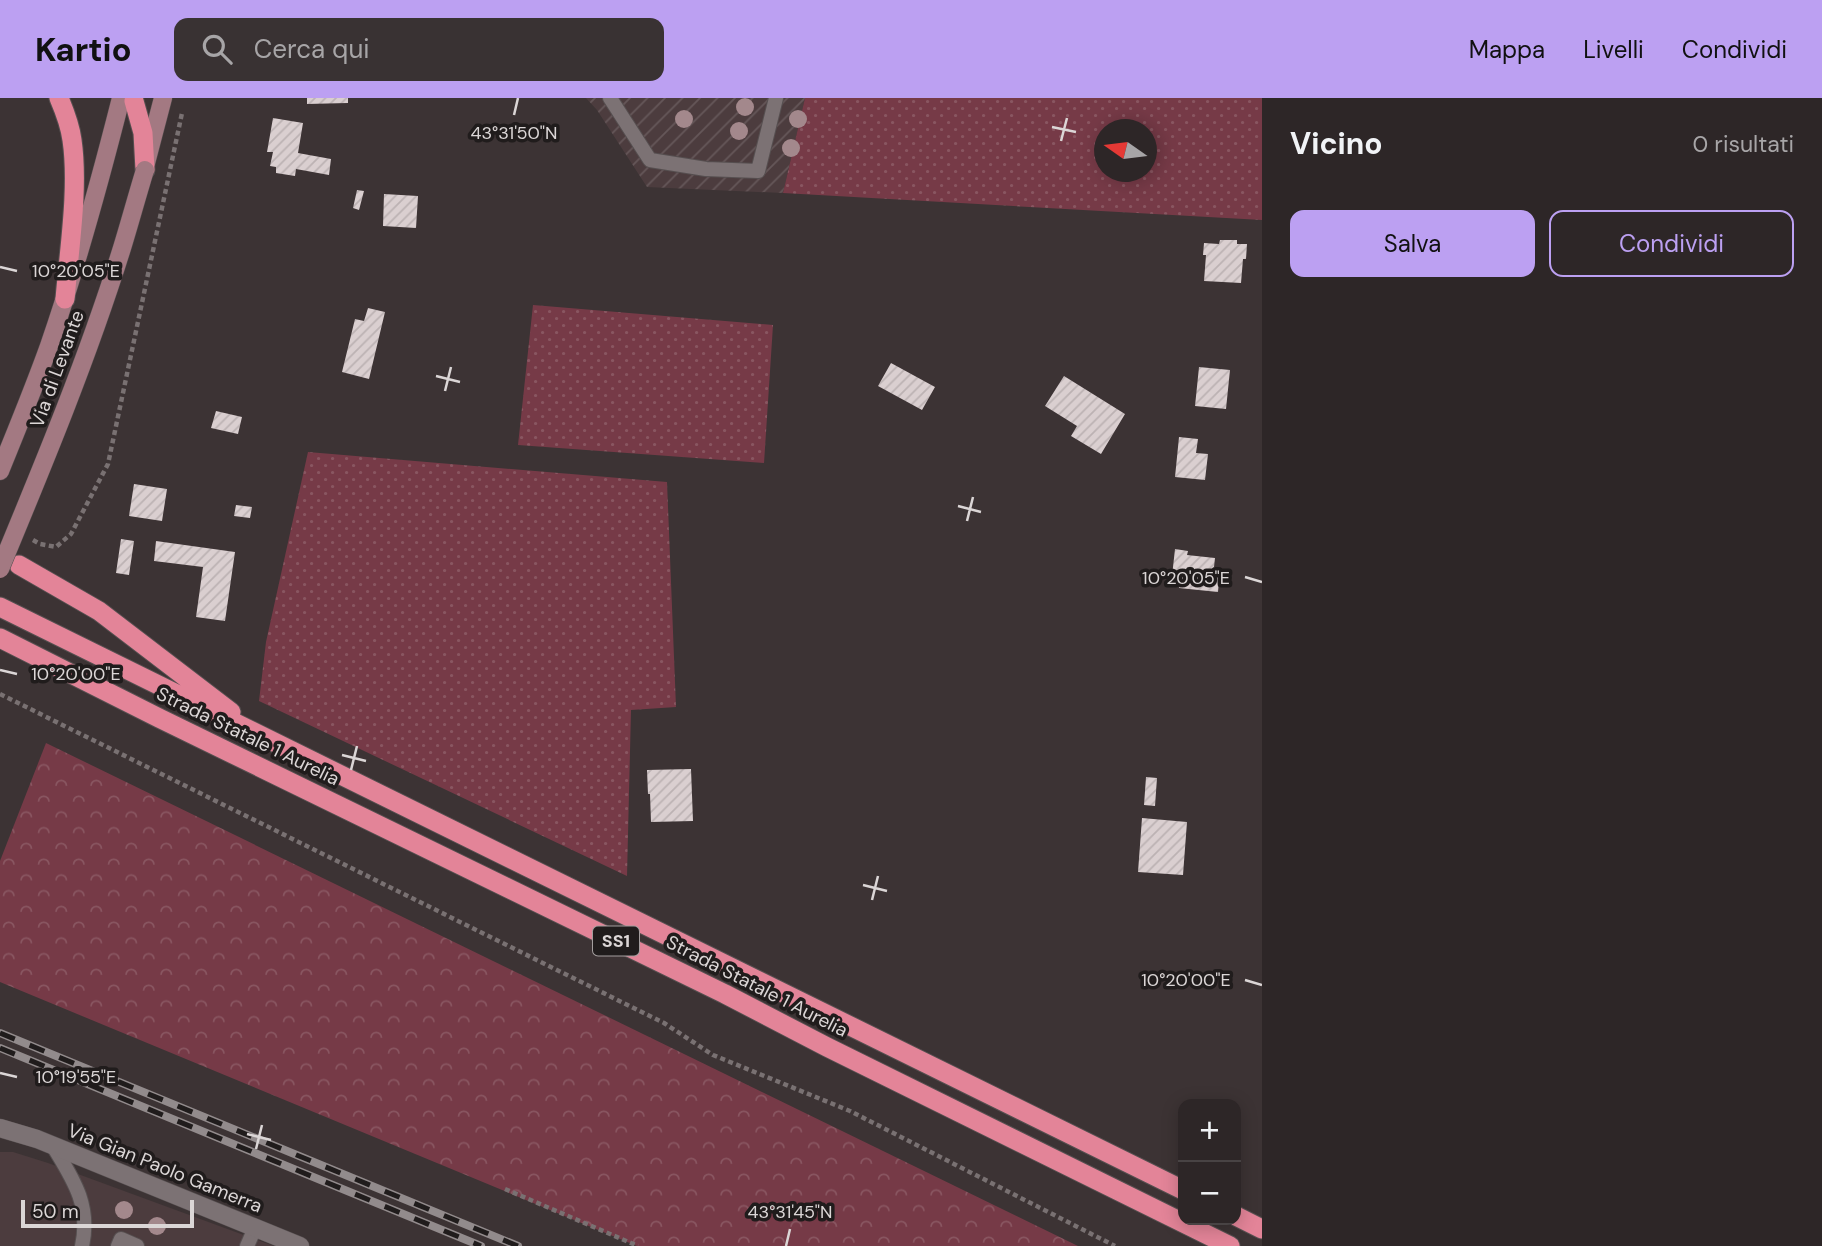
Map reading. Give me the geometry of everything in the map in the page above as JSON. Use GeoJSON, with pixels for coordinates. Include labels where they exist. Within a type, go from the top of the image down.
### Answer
{"type":"FeatureCollection","features":[{"type":"Feature","properties":{"kind":"highway"},"geometry":{"type":"LineString","coordinates":[[59,98],[69,126],[74,167],[65,299]]}},
{"type":"Feature","properties":{"kind":"highway"},"geometry":{"type":"LineString","coordinates":[[128,100],[143,133],[145,170]]}},
{"type":"Feature","properties":{"kind":"highway"},"geometry":{"type":"LineString","coordinates":[[9,567],[99,611],[260,734]]}},
{"type":"Feature","properties":{"kind":"highway","name":"Strada Statale 1 Aurelia"},"geometry":{"type":"LineString","coordinates":[[0,607],[1178,1189]]}},
{"type":"Feature","properties":{"kind":"highway","name":"Strada Statale 1 Aurelia"},"geometry":{"type":"LineString","coordinates":[[0,638],[725,994],[1230,1246]]}},
{"type":"Feature","properties":{"kind":"highway"},"geometry":{"type":"LineString","coordinates":[[1241,1218],[1262,1229]]}},
{"type":"Feature","properties":{"kind":"main road","name":"Via di Levante"},"geometry":{"type":"LineString","coordinates":[[9,567],[122,248],[163,98]]}},
{"type":"Feature","properties":{"kind":"main road","name":"Via di Levante"},"geometry":{"type":"LineString","coordinates":[[0,471],[65,299],[103,171],[128,100]]}},
{"type":"Feature","properties":{"kind":"street","name":"Via Gian Paolo Gamerra"},"geometry":{"type":"LineString","coordinates":[[4,1131],[53,1146],[300,1246]]}},
{"type":"Feature","properties":{"kind":"lane"},"geometry":{"type":"LineString","coordinates":[[610,98],[650,160],[706,169],[758,171],[776,98]]}},
{"type":"Feature","properties":{"kind":"lane"},"geometry":{"type":"LineString","coordinates":[[53,1146],[76,1184],[82,1201],[85,1216],[82,1246]]}},
{"type":"Feature","properties":{"kind":"lane"},"geometry":{"type":"LineString","coordinates":[[247,1246],[255,1228]]}},
{"type":"Feature","properties":{"kind":"lane"},"geometry":{"type":"LineString","coordinates":[[118,1246],[121,1239],[137,1246]]}},
{"type":"Feature","properties":{"kind":"path"},"geometry":{"type":"LineString","coordinates":[[30,538],[40,544],[56,547],[71,534],[108,464],[183,111]]}},
{"type":"Feature","properties":{"kind":"path"},"geometry":{"type":"LineString","coordinates":[[0,694],[664,1023],[713,1055],[850,1111],[1115,1246]]}},
{"type":"Feature","properties":{"kind":"path"},"geometry":{"type":"LineString","coordinates":[[505,1189],[638,1246]]}},
{"type":"Feature","properties":{"kind":"shaded area"},"geometry":{"type":"Polygon","coordinates":[[[586,98],[805,98],[783,193],[647,187],[597,110],[586,98]]]}},
{"type":"Feature","properties":{"kind":"shaded area"},"geometry":{"type":"Polygon","coordinates":[[[0,1152],[13,1152],[48,1163],[274,1246],[0,1246],[0,1152]]]}},
{"type":"Feature","properties":{"kind":"green space"},"geometry":{"type":"Polygon","coordinates":[[[805,98],[1262,98],[1262,220],[783,193],[805,98]]]}},
{"type":"Feature","properties":{"kind":"green space"},"geometry":{"type":"Polygon","coordinates":[[[533,305],[773,325],[764,463],[518,445],[533,305]]]}},
{"type":"Feature","properties":{"kind":"green space"},"geometry":{"type":"Polygon","coordinates":[[[308,452],[667,482],[676,707],[631,710],[627,876],[259,701],[266,642],[308,452]]]}},
{"type":"Feature","properties":{"kind":"green space"},"geometry":{"type":"Polygon","coordinates":[[[46,743],[1078,1246],[637,1246],[0,982],[0,861],[46,743]]]}},
{"type":"Feature","properties":{"kind":"building"},"geometry":{"type":"Polygon","coordinates":[[[307,98],[348,98],[348,103],[307,104],[307,98]]]}},
{"type":"Feature","properties":{"kind":"building"},"geometry":{"type":"Polygon","coordinates":[[[273,118],[303,123],[298,153],[331,159],[329,175],[296,169],[295,176],[276,173],[276,167],[270,166],[273,152],[267,152],[273,118]]]}},
{"type":"Feature","properties":{"kind":"building"},"geometry":{"type":"Polygon","coordinates":[[[357,190],[364,191],[359,210],[353,208],[357,190]]]}},
{"type":"Feature","properties":{"kind":"building"},"geometry":{"type":"Polygon","coordinates":[[[384,194],[418,196],[416,228],[383,226],[384,194]]]}},
{"type":"Feature","properties":{"kind":"building"},"geometry":{"type":"Polygon","coordinates":[[[1220,240],[1237,240],[1237,244],[1247,244],[1241,283],[1204,281],[1204,243],[1219,244],[1220,240]]]}},
{"type":"Feature","properties":{"kind":"building"},"geometry":{"type":"Polygon","coordinates":[[[368,308],[385,312],[369,379],[342,372],[355,319],[364,321],[368,308]]]}},
{"type":"Feature","properties":{"kind":"building"},"geometry":{"type":"Polygon","coordinates":[[[891,363],[935,387],[922,410],[878,386],[891,363]]]}},
{"type":"Feature","properties":{"kind":"building"},"geometry":{"type":"Polygon","coordinates":[[[1199,367],[1230,370],[1226,409],[1195,406],[1199,367]]]}},
{"type":"Feature","properties":{"kind":"building"},"geometry":{"type":"Polygon","coordinates":[[[1064,376],[1125,414],[1101,454],[1071,436],[1077,426],[1045,406],[1064,376]]]}},
{"type":"Feature","properties":{"kind":"building"},"geometry":{"type":"Polygon","coordinates":[[[216,411],[242,417],[238,434],[211,428],[216,411]]]}},
{"type":"Feature","properties":{"kind":"building"},"geometry":{"type":"Polygon","coordinates":[[[1179,437],[1198,439],[1196,453],[1208,454],[1205,480],[1175,477],[1179,437]]]}},
{"type":"Feature","properties":{"kind":"building"},"geometry":{"type":"Polygon","coordinates":[[[134,484],[167,489],[162,521],[129,516],[134,484]]]}},
{"type":"Feature","properties":{"kind":"building"},"geometry":{"type":"Polygon","coordinates":[[[236,505],[252,507],[250,518],[234,516],[236,505]]]}},
{"type":"Feature","properties":{"kind":"building"},"geometry":{"type":"Polygon","coordinates":[[[121,539],[134,541],[129,575],[116,573],[121,539]]]}},
{"type":"Feature","properties":{"kind":"building"},"geometry":{"type":"Polygon","coordinates":[[[156,541],[235,552],[225,621],[196,617],[203,567],[154,561],[156,541]]]}},
{"type":"Feature","properties":{"kind":"building"},"geometry":{"type":"Polygon","coordinates":[[[1175,549],[1188,551],[1187,555],[1215,558],[1214,567],[1220,568],[1218,592],[1179,588],[1180,577],[1172,576],[1175,549]]]}},
{"type":"Feature","properties":{"kind":"building"},"geometry":{"type":"Polygon","coordinates":[[[691,769],[693,821],[651,822],[647,770],[691,769]]]}},
{"type":"Feature","properties":{"kind":"building"},"geometry":{"type":"Polygon","coordinates":[[[1146,777],[1157,778],[1155,806],[1144,805],[1146,777]]]}},
{"type":"Feature","properties":{"kind":"building"},"geometry":{"type":"Polygon","coordinates":[[[1142,818],[1187,822],[1183,875],[1138,872],[1142,818]]]}},
{"type":"Feature","properties":{"kind":"railway"},"geometry":{"type":"LineString","coordinates":[[0,1033],[518,1246]]}},
{"type":"Feature","properties":{"kind":"railway"},"geometry":{"type":"LineString","coordinates":[[0,1048],[481,1246]]}}]}
